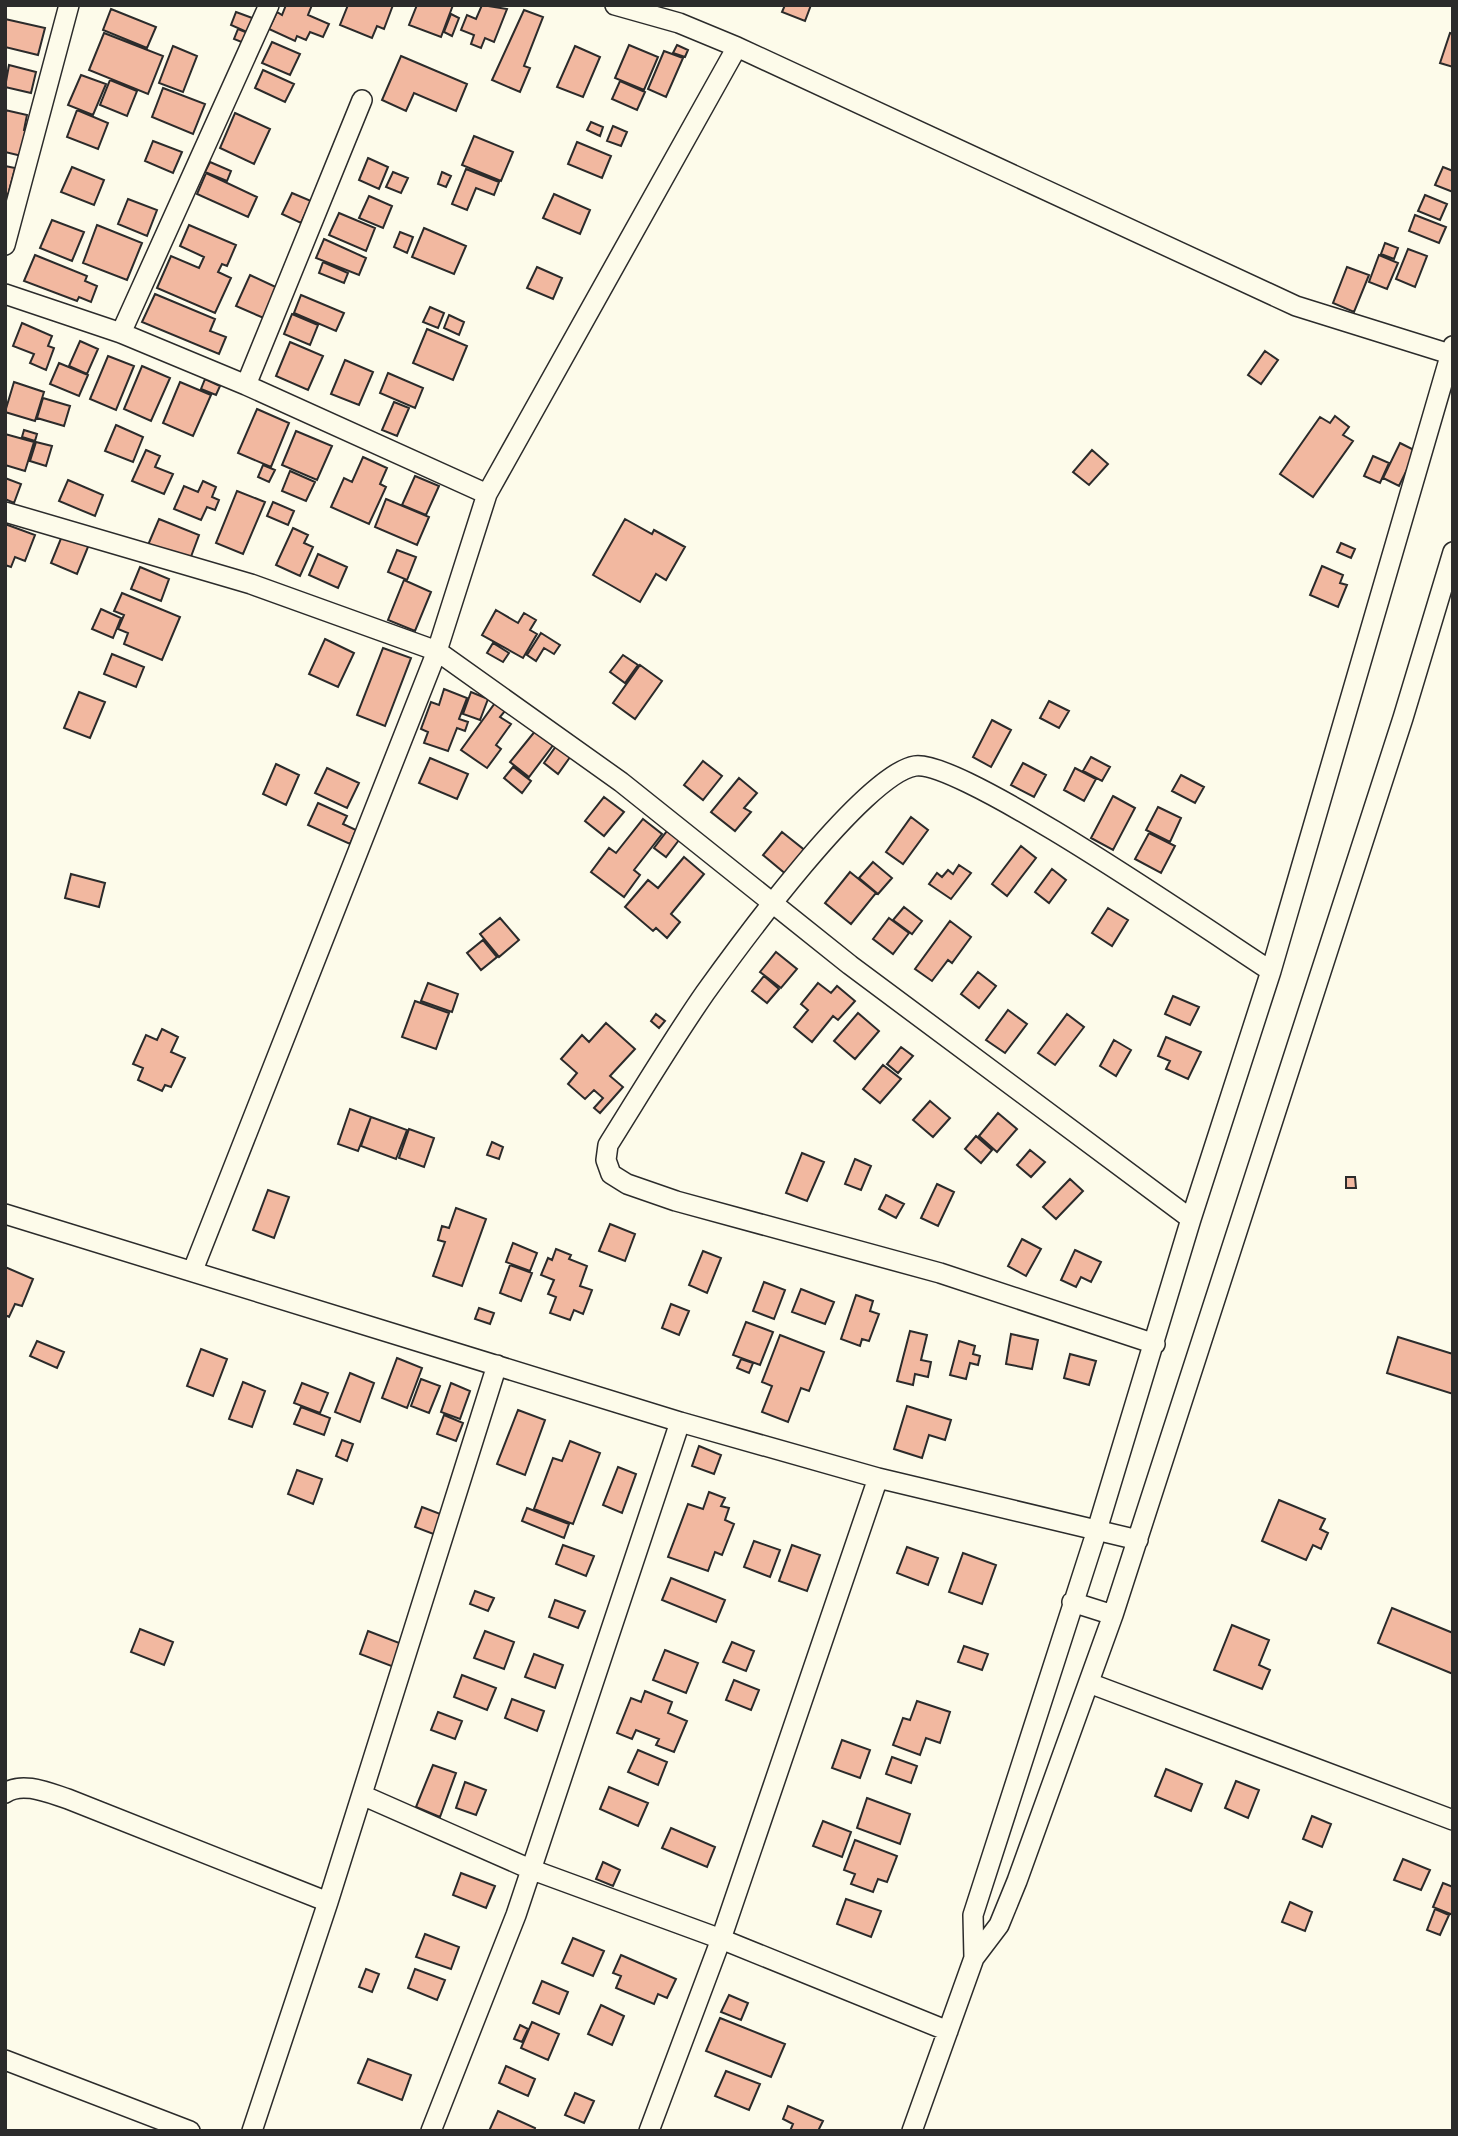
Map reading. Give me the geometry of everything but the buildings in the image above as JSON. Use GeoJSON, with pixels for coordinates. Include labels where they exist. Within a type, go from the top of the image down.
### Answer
{"type":"FeatureCollection","features":[{"type":"Feature","properties":{"kind":"street"},"geometry":{"type":"LineString","coordinates":[[5,245],[69,5]]}},
{"type":"Feature","properties":{"kind":"street"},"geometry":{"type":"LineString","coordinates":[[121,333],[269,5]]}},
{"type":"Feature","properties":{"kind":"street"},"geometry":{"type":"LineString","coordinates":[[615,5],[679,23],[737,47],[1296,306],[1452,352],[1271,971],[1191,1219],[1097,1530],[973,1916],[974,1958]]}},
{"type":"Feature","properties":{"kind":"street"},"geometry":{"type":"LineString","coordinates":[[193,1270],[437,651],[487,494],[737,47]]}},
{"type":"Feature","properties":{"kind":"street"},"geometry":{"type":"LineString","coordinates":[[246,385],[362,100]]}},
{"type":"Feature","properties":{"kind":"street"},"geometry":{"type":"LineString","coordinates":[[5,295],[121,333],[246,385],[487,494]]}},
{"type":"Feature","properties":{"kind":"street"},"geometry":{"type":"LineString","coordinates":[[5,512],[251,584],[437,651],[621,782],[850,965],[1191,1219]]}},
{"type":"Feature","properties":{"kind":"street"},"geometry":{"type":"LineString","coordinates":[[912,2131],[974,1958],[999,1925],[1114,1615],[1403,718],[1453,552]]}},
{"type":"Feature","properties":{"kind":"street"},"geometry":{"type":"LineString","coordinates":[[1155,1344],[940,1273],[676,1201],[626,1184],[611,1174],[607,1160],[608,1145],[705,993],[774,905],[861,802],[892,776],[916,765],[943,771],[981,788],[1090,853],[1271,971]]}},
{"type":"Feature","properties":{"kind":"street"},"geometry":{"type":"LineString","coordinates":[[5,1213],[680,1422],[878,1478],[1138,1540]]}},
{"type":"Feature","properties":{"kind":"street"},"geometry":{"type":"LineString","coordinates":[[252,2131],[328,1902],[497,1365]]}},
{"type":"Feature","properties":{"kind":"street"},"geometry":{"type":"LineString","coordinates":[[431,2131],[516,1915],[680,1422]]}},
{"type":"Feature","properties":{"kind":"street"},"geometry":{"type":"LineString","coordinates":[[649,2131],[721,1939],[878,1478]]}},
{"type":"Feature","properties":{"kind":"street"},"geometry":{"type":"LineString","coordinates":[[1072,1602],[1114,1615]]}},
{"type":"Feature","properties":{"kind":"street"},"geometry":{"type":"LineString","coordinates":[[1089,1683],[1453,1820]]}},
{"type":"Feature","properties":{"kind":"street"},"geometry":{"type":"LineString","coordinates":[[5,1793],[12,1788],[33,1788],[68,1799],[328,1902]]}},
{"type":"Feature","properties":{"kind":"street"},"geometry":{"type":"LineString","coordinates":[[362,1795],[530,1869],[721,1939],[948,2031]]}},
{"type":"Feature","properties":{"kind":"street"},"geometry":{"type":"LineString","coordinates":[[5,2060],[190,2131]]}}]}
